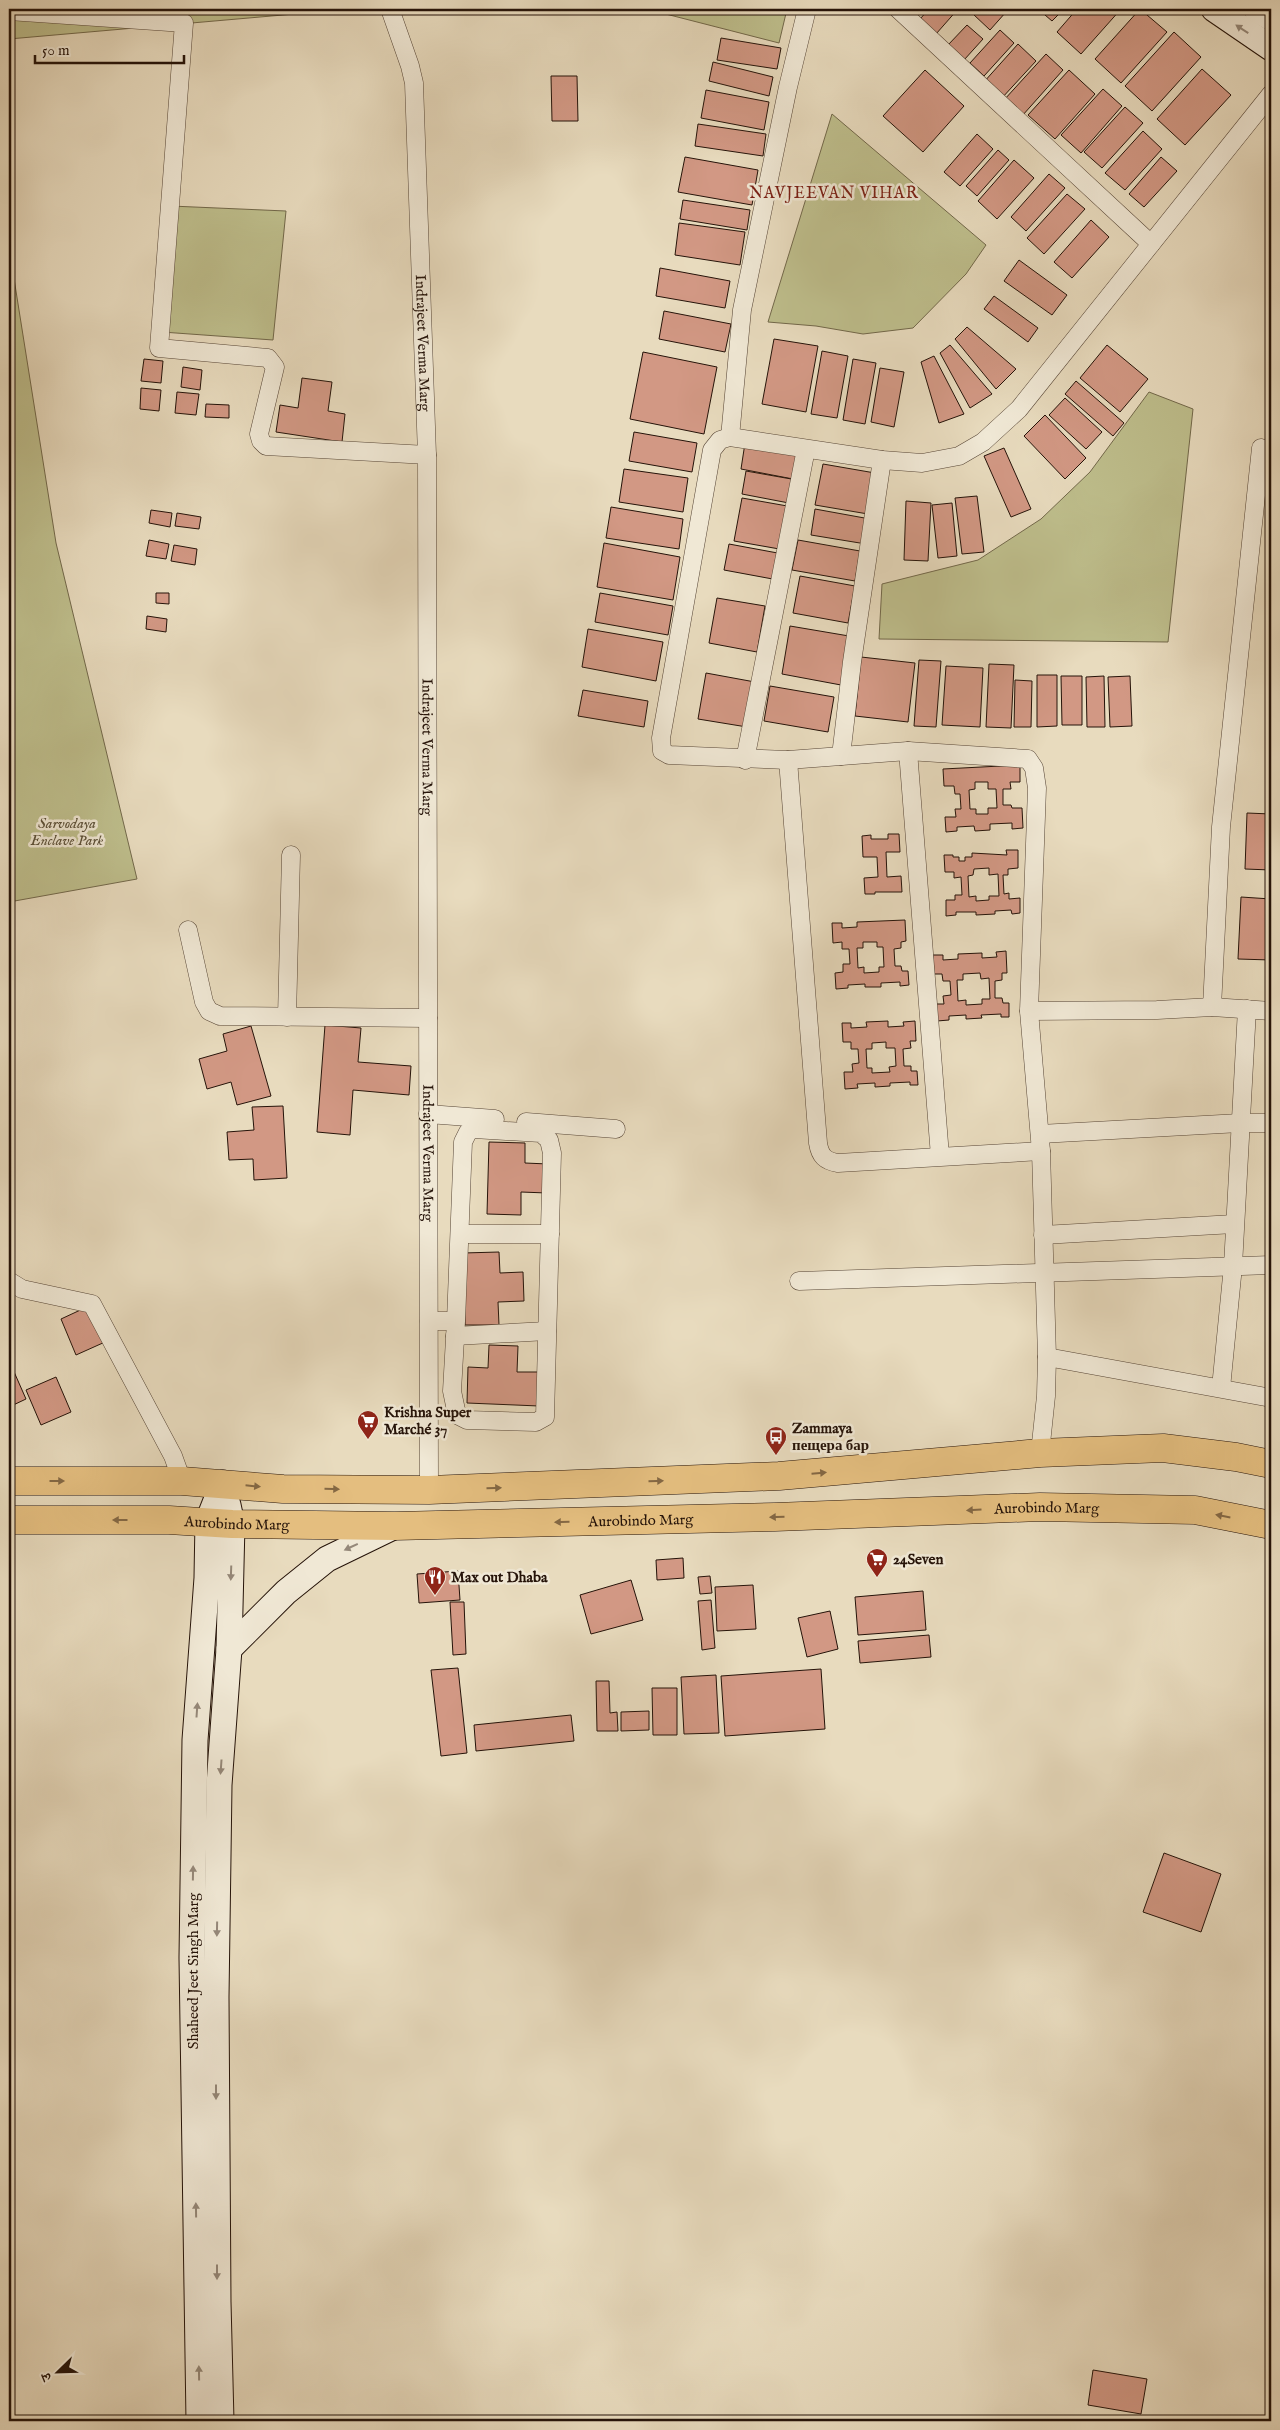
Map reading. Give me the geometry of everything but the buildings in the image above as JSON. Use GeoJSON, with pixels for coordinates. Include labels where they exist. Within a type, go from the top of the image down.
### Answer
{"type":"FeatureCollection","features":[{"type":"Feature","properties":{"kind":"highway"},"geometry":{"type":"LineString","coordinates":[[9,1480],[182,1481],[283,1489],[429,1490],[779,1476],[1040,1454],[1163,1448],[1236,1457],[1271,1464]]}},
{"type":"Feature","properties":{"kind":"highway","name":"Aurobindo Marg"},"geometry":{"type":"LineString","coordinates":[[9,1520],[395,1526],[809,1516],[1040,1507],[1195,1510],[1271,1525]]}},
{"type":"Feature","properties":{"kind":"main road"},"geometry":{"type":"LineString","coordinates":[[1214,9],[1271,48]]}},
{"type":"Feature","properties":{"kind":"main road"},"geometry":{"type":"LineString","coordinates":[[1256,9],[1271,18]]}},
{"type":"Feature","properties":{"kind":"main road"},"geometry":{"type":"LineString","coordinates":[[220,1523],[223,1483]]}},
{"type":"Feature","properties":{"kind":"main road","name":"Shaheed Jeet Singh Marg"},"geometry":{"type":"LineString","coordinates":[[220,1523],[229,1648],[219,1785],[216,1997],[218,2302],[221,2421]]}},
{"type":"Feature","properties":{"kind":"main road","name":"Shaheed Jeet Singh Marg"},"geometry":{"type":"LineString","coordinates":[[199,2421],[192,1958],[195,1740],[207,1578],[220,1523]]}},
{"type":"Feature","properties":{"kind":"main road"},"geometry":{"type":"LineString","coordinates":[[229,1648],[286,1592],[327,1559],[395,1526]]}},
{"type":"Feature","properties":{"kind":"street","name":"Indrajeet Verma Marg"},"geometry":{"type":"LineString","coordinates":[[390,9],[414,83],[427,455],[429,1490]]}},
{"type":"Feature","properties":{"kind":"street"},"geometry":{"type":"LineString","coordinates":[[730,437],[742,310],[788,87],[807,9]]}},
{"type":"Feature","properties":{"kind":"street"},"geometry":{"type":"LineString","coordinates":[[898,9],[1151,244]]}},
{"type":"Feature","properties":{"kind":"street"},"geometry":{"type":"LineString","coordinates":[[9,11],[184,23],[159,348],[268,358],[274,367],[259,434],[261,441],[266,446],[427,455]]}},
{"type":"Feature","properties":{"kind":"street"},"geometry":{"type":"LineString","coordinates":[[1040,1454],[1046,1396],[1047,1357],[1041,1143],[1029,1011],[1037,788],[1034,768],[1028,759],[908,751],[788,760],[745,760],[669,755],[662,751],[660,743],[712,450],[720,440],[730,437],[882,460],[922,464],[959,456],[983,442],[1019,409],[1271,94]]}},
{"type":"Feature","properties":{"kind":"street"},"geometry":{"type":"LineString","coordinates":[[1212,1007],[1221,827],[1261,448]]}},
{"type":"Feature","properties":{"kind":"street"},"geometry":{"type":"LineString","coordinates":[[745,760],[806,449]]}},
{"type":"Feature","properties":{"kind":"street"},"geometry":{"type":"LineString","coordinates":[[841,756],[852,662],[882,460]]}},
{"type":"Feature","properties":{"kind":"street"},"geometry":{"type":"LineString","coordinates":[[908,751],[940,1156]]}},
{"type":"Feature","properties":{"kind":"street"},"geometry":{"type":"LineString","coordinates":[[788,760],[819,1149],[821,1155],[828,1162],[838,1163],[940,1156],[1041,1143],[1240,1123],[1271,1123]]}},
{"type":"Feature","properties":{"kind":"street"},"geometry":{"type":"LineString","coordinates":[[287,1017],[291,855]]}},
{"type":"Feature","properties":{"kind":"street"},"geometry":{"type":"LineString","coordinates":[[188,930],[204,1002],[209,1011],[220,1016],[428,1018]]}},
{"type":"Feature","properties":{"kind":"street"},"geometry":{"type":"LineString","coordinates":[[1029,1011],[1157,1010],[1212,1007],[1271,1011]]}},
{"type":"Feature","properties":{"kind":"street"},"geometry":{"type":"LineString","coordinates":[[1221,1388],[1233,1266],[1247,1009]]}},
{"type":"Feature","properties":{"kind":"street"},"geometry":{"type":"LineString","coordinates":[[428,1114],[616,1129]]}},
{"type":"Feature","properties":{"kind":"street"},"geometry":{"type":"LineString","coordinates":[[474,1129],[541,1133],[549,1140],[552,1153],[545,1417],[536,1422],[467,1420],[458,1414],[452,1391],[460,1234],[463,1142],[468,1132],[474,1129]]}},
{"type":"Feature","properties":{"kind":"street"},"geometry":{"type":"LineString","coordinates":[[1044,1235],[1234,1224]]}},
{"type":"Feature","properties":{"kind":"street"},"geometry":{"type":"LineString","coordinates":[[460,1234],[550,1234]]}},
{"type":"Feature","properties":{"kind":"street"},"geometry":{"type":"LineString","coordinates":[[799,1281],[1271,1265]]}},
{"type":"Feature","properties":{"kind":"street"},"geometry":{"type":"LineString","coordinates":[[9,1281],[22,1289],[92,1304],[172,1456],[182,1481]]}},
{"type":"Feature","properties":{"kind":"street"},"geometry":{"type":"LineString","coordinates":[[428,1321],[456,1328],[547,1331]]}},
{"type":"Feature","properties":{"kind":"street"},"geometry":{"type":"LineString","coordinates":[[1047,1357],[1271,1398]]}},
{"type":"Feature","properties":{"kind":"green space"},"geometry":{"type":"Polygon","coordinates":[[[9,9],[340,9],[340,10],[9,39],[9,9]]]}},
{"type":"Feature","properties":{"kind":"green space"},"geometry":{"type":"Polygon","coordinates":[[[657,9],[787,9],[779,43],[658,12],[657,9]]]}},
{"type":"Feature","properties":{"kind":"green space"},"geometry":{"type":"Polygon","coordinates":[[[832,114],[986,245],[966,274],[913,328],[863,334],[816,326],[768,322],[832,114]]]}},
{"type":"Feature","properties":{"kind":"green space"},"geometry":{"type":"Polygon","coordinates":[[[171,206],[286,211],[273,340],[162,332],[171,206]]]}},
{"type":"Feature","properties":{"kind":"green space","name":"Sarvodaya Enclave Park"},"geometry":{"type":"Polygon","coordinates":[[[9,247],[56,543],[137,879],[9,902],[9,247]]]}},
{"type":"Feature","properties":{"kind":"green space"},"geometry":{"type":"Polygon","coordinates":[[[1149,392],[1193,409],[1168,642],[879,639],[882,584],[978,560],[1041,519],[1090,472],[1149,392]]]}},
{"type":"Feature","properties":{"kind":"place","name":"Krishna Super Marché 37"},"geometry":{"type":"Point","coordinates":[368,1440]}},
{"type":"Feature","properties":{"kind":"place","name":"Zammaya пещера бар"},"geometry":{"type":"Point","coordinates":[776,1456]}},
{"type":"Feature","properties":{"kind":"place","name":"24Seven"},"geometry":{"type":"Point","coordinates":[877,1578]}},
{"type":"Feature","properties":{"kind":"place","name":"Max out Dhaba"},"geometry":{"type":"Point","coordinates":[435,1596]}},
{"type":"Feature","properties":{"kind":"district","name":"NAVJEEVAN VIHAR"},"geometry":{"type":"Point","coordinates":[834,192]}}]}
